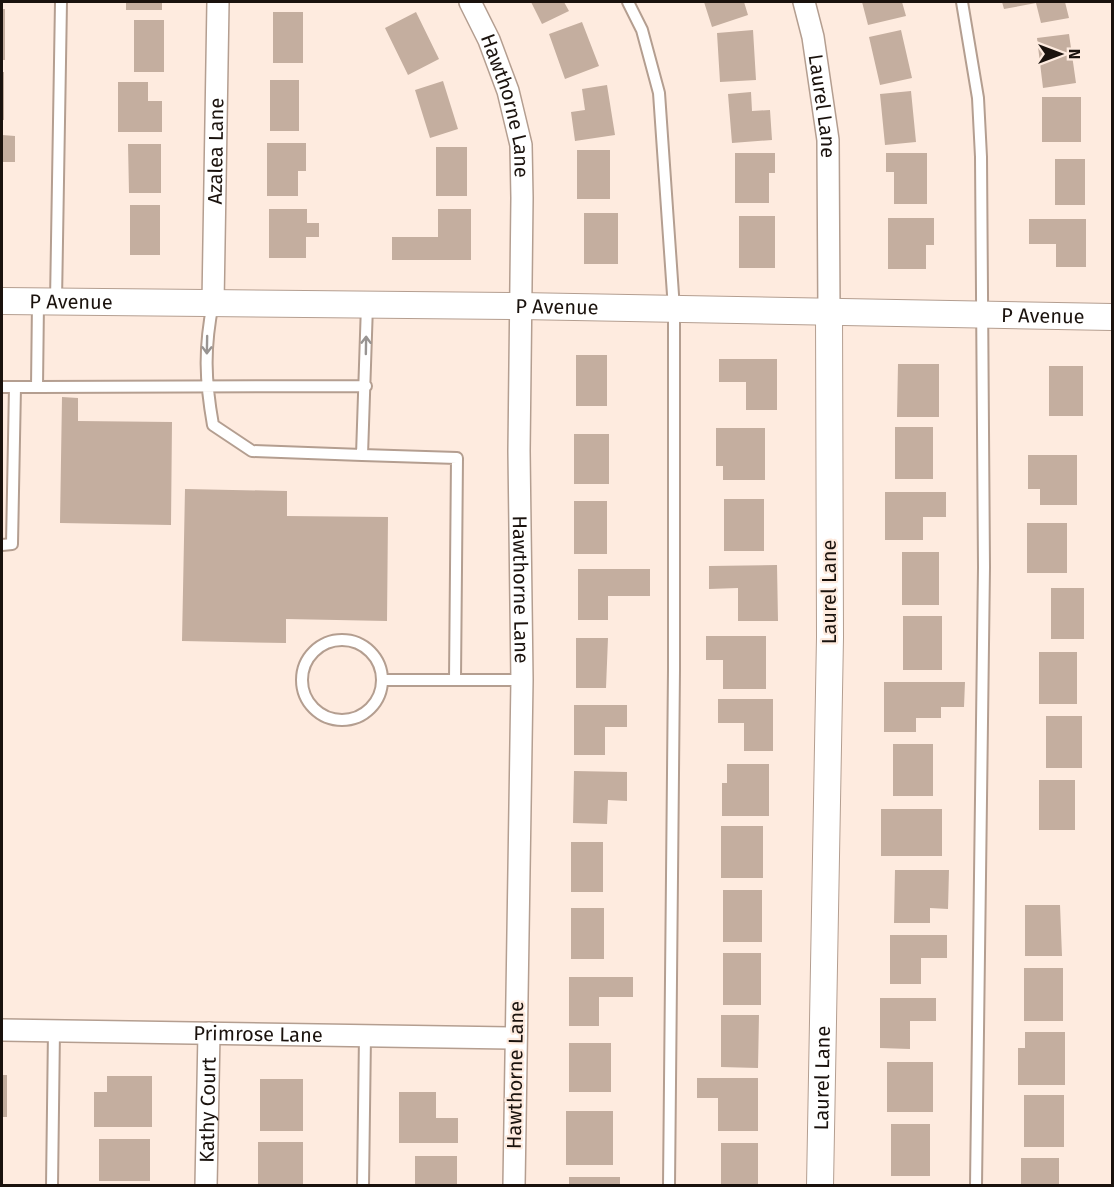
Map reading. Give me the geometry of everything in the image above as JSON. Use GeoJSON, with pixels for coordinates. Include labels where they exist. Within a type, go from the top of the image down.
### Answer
{"type":"FeatureCollection","features":[{"type":"Feature","properties":{"kind":"street","name":"Azalea Lane"},"geometry":{"type":"LineString","coordinates":[[213,303],[218,2]]}},
{"type":"Feature","properties":{"kind":"street","name":"Hawthorne Lane"},"geometry":{"type":"LineString","coordinates":[[471,2],[489,40],[508,91],[521,145],[519,451],[522,680],[514,1185]]}},
{"type":"Feature","properties":{"kind":"street","name":"Laurel Lane"},"geometry":{"type":"LineString","coordinates":[[804,2],[813,37],[828,140],[830,637],[820,1185]]}},
{"type":"Feature","properties":{"kind":"street","name":"P Avenue"},"geometry":{"type":"LineString","coordinates":[[2,301],[520,306],[1113,317]]}},
{"type":"Feature","properties":{"kind":"street","name":"Primrose Lane"},"geometry":{"type":"LineString","coordinates":[[2,1030],[516,1038]]}},
{"type":"Feature","properties":{"kind":"street","name":"Kathy Court"},"geometry":{"type":"LineString","coordinates":[[206,1185],[209,1033]]}},
{"type":"Feature","properties":{"kind":"lane"},"geometry":{"type":"LineString","coordinates":[[37,387],[47,302],[61,2]]}},
{"type":"Feature","properties":{"kind":"lane"},"geometry":{"type":"LineString","coordinates":[[628,2],[642,30],[659,93],[674,309],[674,670],[669,1185]]}},
{"type":"Feature","properties":{"kind":"lane"},"geometry":{"type":"LineString","coordinates":[[962,2],[978,98],[983,315],[984,567],[976,1185]]}},
{"type":"Feature","properties":{"kind":"lane"},"geometry":{"type":"LineString","coordinates":[[213,303],[207,333],[206,387],[213,425],[252,451],[457,458],[455,680]]}},
{"type":"Feature","properties":{"kind":"lane"},"geometry":{"type":"LineString","coordinates":[[362,455],[367,305]]}},
{"type":"Feature","properties":{"kind":"lane"},"geometry":{"type":"LineString","coordinates":[[2,387],[366,386]]}},
{"type":"Feature","properties":{"kind":"lane"},"geometry":{"type":"LineString","coordinates":[[2,545],[12,544],[15,387]]}},
{"type":"Feature","properties":{"kind":"lane"},"geometry":{"type":"LineString","coordinates":[[351,641],[363,646],[374,655],[380,667],[382,680],[380,693],[374,704],[365,714],[353,719],[328,718],[316,711],[308,701],[303,689],[306,663],[314,651],[332,642],[351,641]]}},
{"type":"Feature","properties":{"kind":"lane"},"geometry":{"type":"LineString","coordinates":[[382,680],[522,680]]}},
{"type":"Feature","properties":{"kind":"lane"},"geometry":{"type":"LineString","coordinates":[[52,1185],[54,1030]]}},
{"type":"Feature","properties":{"kind":"lane"},"geometry":{"type":"LineString","coordinates":[[363,1185],[365,1035]]}},
{"type":"Feature","properties":{"kind":"building"},"geometry":{"type":"Polygon","coordinates":[[[126,2],[162,2],[162,10],[126,10],[126,2]]]}},
{"type":"Feature","properties":{"kind":"building"},"geometry":{"type":"Polygon","coordinates":[[[531,2],[564,2],[569,11],[542,24],[531,2]]]}},
{"type":"Feature","properties":{"kind":"building"},"geometry":{"type":"Polygon","coordinates":[[[704,2],[744,2],[748,15],[712,27],[704,2]]]}},
{"type":"Feature","properties":{"kind":"building"},"geometry":{"type":"Polygon","coordinates":[[[862,2],[902,2],[906,16],[868,25],[862,2]]]}},
{"type":"Feature","properties":{"kind":"building"},"geometry":{"type":"Polygon","coordinates":[[[1002,2],[1065,2],[1069,18],[1041,23],[1036,3],[1004,9],[1002,2]]]}},
{"type":"Feature","properties":{"kind":"building"},"geometry":{"type":"Polygon","coordinates":[[[2,9],[5,9],[5,60],[2,60],[2,9]]]}},
{"type":"Feature","properties":{"kind":"building"},"geometry":{"type":"Polygon","coordinates":[[[273,12],[303,12],[303,63],[273,63],[273,12]]]}},
{"type":"Feature","properties":{"kind":"building"},"geometry":{"type":"Polygon","coordinates":[[[416,12],[439,59],[408,75],[385,28],[416,12]]]}},
{"type":"Feature","properties":{"kind":"building"},"geometry":{"type":"Polygon","coordinates":[[[134,20],[164,20],[164,72],[134,72],[134,20]]]}},
{"type":"Feature","properties":{"kind":"building"},"geometry":{"type":"Polygon","coordinates":[[[582,22],[599,66],[565,79],[549,34],[582,22]]]}},
{"type":"Feature","properties":{"kind":"building"},"geometry":{"type":"Polygon","coordinates":[[[753,30],[756,80],[720,82],[717,33],[753,30]]]}},
{"type":"Feature","properties":{"kind":"building"},"geometry":{"type":"Polygon","coordinates":[[[901,30],[912,78],[880,85],[869,37],[901,30]]]}},
{"type":"Feature","properties":{"kind":"building"},"geometry":{"type":"Polygon","coordinates":[[[1069,34],[1076,83],[1043,88],[1037,38],[1069,34]]]}},
{"type":"Feature","properties":{"kind":"building"},"geometry":{"type":"Polygon","coordinates":[[[2,72],[4,72],[4,120],[2,120],[2,72]]]}},
{"type":"Feature","properties":{"kind":"building"},"geometry":{"type":"Polygon","coordinates":[[[270,80],[299,80],[299,131],[270,131],[270,80]]]}},
{"type":"Feature","properties":{"kind":"building"},"geometry":{"type":"Polygon","coordinates":[[[443,81],[458,129],[430,138],[415,90],[443,81]]]}},
{"type":"Feature","properties":{"kind":"building"},"geometry":{"type":"Polygon","coordinates":[[[118,82],[148,82],[148,101],[162,101],[162,132],[118,132],[118,82]]]}},
{"type":"Feature","properties":{"kind":"building"},"geometry":{"type":"Polygon","coordinates":[[[607,85],[615,135],[575,141],[571,112],[585,110],[582,89],[607,85]]]}},
{"type":"Feature","properties":{"kind":"building"},"geometry":{"type":"Polygon","coordinates":[[[911,91],[916,142],[885,145],[880,94],[911,91]]]}},
{"type":"Feature","properties":{"kind":"building"},"geometry":{"type":"Polygon","coordinates":[[[751,92],[752,111],[770,110],[772,140],[732,143],[728,94],[751,92]]]}},
{"type":"Feature","properties":{"kind":"building"},"geometry":{"type":"Polygon","coordinates":[[[1042,97],[1081,97],[1081,142],[1042,142],[1042,97]]]}},
{"type":"Feature","properties":{"kind":"building"},"geometry":{"type":"Polygon","coordinates":[[[2,135],[15,136],[15,162],[2,162],[2,135]]]}},
{"type":"Feature","properties":{"kind":"building"},"geometry":{"type":"Polygon","coordinates":[[[267,143],[306,143],[306,171],[298,171],[298,196],[267,196],[267,143]]]}},
{"type":"Feature","properties":{"kind":"building"},"geometry":{"type":"Polygon","coordinates":[[[128,144],[161,144],[161,193],[129,193],[128,144]]]}},
{"type":"Feature","properties":{"kind":"building"},"geometry":{"type":"Polygon","coordinates":[[[436,147],[467,147],[467,196],[436,196],[436,147]]]}},
{"type":"Feature","properties":{"kind":"building"},"geometry":{"type":"Polygon","coordinates":[[[577,150],[610,150],[610,199],[577,199],[577,150]]]}},
{"type":"Feature","properties":{"kind":"building"},"geometry":{"type":"Polygon","coordinates":[[[735,153],[775,153],[775,173],[769,173],[769,203],[735,203],[735,153]]]}},
{"type":"Feature","properties":{"kind":"building"},"geometry":{"type":"Polygon","coordinates":[[[886,153],[927,153],[927,204],[894,204],[894,172],[886,172],[886,153]]]}},
{"type":"Feature","properties":{"kind":"building"},"geometry":{"type":"Polygon","coordinates":[[[1055,159],[1085,159],[1085,205],[1055,205],[1055,159]]]}},
{"type":"Feature","properties":{"kind":"building"},"geometry":{"type":"Polygon","coordinates":[[[130,205],[160,205],[160,255],[130,255],[130,205]]]}},
{"type":"Feature","properties":{"kind":"building"},"geometry":{"type":"Polygon","coordinates":[[[269,209],[307,209],[307,223],[319,223],[319,237],[306,237],[306,258],[269,258],[269,209]]]}},
{"type":"Feature","properties":{"kind":"building"},"geometry":{"type":"Polygon","coordinates":[[[438,209],[471,209],[471,260],[392,260],[392,237],[438,237],[438,209]]]}},
{"type":"Feature","properties":{"kind":"building"},"geometry":{"type":"Polygon","coordinates":[[[584,213],[618,213],[618,264],[584,264],[584,213]]]}},
{"type":"Feature","properties":{"kind":"building"},"geometry":{"type":"Polygon","coordinates":[[[739,216],[775,216],[775,268],[739,268],[739,216]]]}},
{"type":"Feature","properties":{"kind":"building"},"geometry":{"type":"Polygon","coordinates":[[[888,218],[934,218],[934,245],[926,245],[926,269],[888,269],[888,218]]]}},
{"type":"Feature","properties":{"kind":"building"},"geometry":{"type":"Polygon","coordinates":[[[1029,219],[1086,219],[1086,267],[1056,267],[1056,244],[1029,244],[1029,219]]]}},
{"type":"Feature","properties":{"kind":"building"},"geometry":{"type":"Polygon","coordinates":[[[576,355],[607,355],[607,406],[576,406],[576,355]]]}},
{"type":"Feature","properties":{"kind":"building"},"geometry":{"type":"Polygon","coordinates":[[[719,359],[777,359],[777,410],[746,410],[746,382],[719,382],[719,359]]]}},
{"type":"Feature","properties":{"kind":"building"},"geometry":{"type":"Polygon","coordinates":[[[898,364],[939,364],[939,417],[897,417],[898,364]]]}},
{"type":"Feature","properties":{"kind":"building"},"geometry":{"type":"Polygon","coordinates":[[[1049,366],[1083,366],[1083,416],[1049,416],[1049,366]]]}},
{"type":"Feature","properties":{"kind":"building"},"geometry":{"type":"Polygon","coordinates":[[[62,397],[78,398],[78,421],[172,422],[171,525],[60,523],[62,397]]]}},
{"type":"Feature","properties":{"kind":"building"},"geometry":{"type":"Polygon","coordinates":[[[895,427],[933,427],[933,479],[895,479],[895,427]]]}},
{"type":"Feature","properties":{"kind":"building"},"geometry":{"type":"Polygon","coordinates":[[[716,428],[765,428],[765,480],[723,480],[723,466],[716,466],[716,428]]]}},
{"type":"Feature","properties":{"kind":"building"},"geometry":{"type":"Polygon","coordinates":[[[574,434],[609,434],[609,484],[574,484],[574,434]]]}},
{"type":"Feature","properties":{"kind":"building"},"geometry":{"type":"Polygon","coordinates":[[[1028,455],[1077,455],[1077,505],[1040,505],[1040,489],[1028,489],[1028,455]]]}},
{"type":"Feature","properties":{"kind":"building"},"geometry":{"type":"Polygon","coordinates":[[[185,489],[287,491],[287,516],[388,517],[387,621],[286,619],[286,643],[182,641],[185,489]]]}},
{"type":"Feature","properties":{"kind":"building"},"geometry":{"type":"Polygon","coordinates":[[[885,492],[946,492],[946,517],[923,517],[923,540],[885,540],[885,492]]]}},
{"type":"Feature","properties":{"kind":"building"},"geometry":{"type":"Polygon","coordinates":[[[724,499],[764,499],[764,551],[724,551],[724,499]]]}},
{"type":"Feature","properties":{"kind":"building"},"geometry":{"type":"Polygon","coordinates":[[[574,501],[607,501],[607,554],[574,554],[574,501]]]}},
{"type":"Feature","properties":{"kind":"building"},"geometry":{"type":"Polygon","coordinates":[[[1027,523],[1067,523],[1067,573],[1027,573],[1027,523]]]}},
{"type":"Feature","properties":{"kind":"building"},"geometry":{"type":"Polygon","coordinates":[[[902,552],[939,552],[939,605],[902,605],[902,552]]]}},
{"type":"Feature","properties":{"kind":"building"},"geometry":{"type":"Polygon","coordinates":[[[777,565],[778,621],[738,621],[738,588],[709,589],[709,566],[777,565]]]}},
{"type":"Feature","properties":{"kind":"building"},"geometry":{"type":"Polygon","coordinates":[[[578,569],[650,569],[650,596],[608,596],[608,620],[578,620],[578,569]]]}},
{"type":"Feature","properties":{"kind":"building"},"geometry":{"type":"Polygon","coordinates":[[[1051,588],[1084,588],[1084,639],[1051,639],[1051,588]]]}},
{"type":"Feature","properties":{"kind":"building"},"geometry":{"type":"Polygon","coordinates":[[[903,616],[942,616],[942,670],[903,670],[903,616]]]}},
{"type":"Feature","properties":{"kind":"building"},"geometry":{"type":"Polygon","coordinates":[[[706,636],[766,636],[766,689],[723,689],[723,660],[706,660],[706,636]]]}},
{"type":"Feature","properties":{"kind":"building"},"geometry":{"type":"Polygon","coordinates":[[[576,638],[608,638],[606,688],[576,688],[576,638]]]}},
{"type":"Feature","properties":{"kind":"building"},"geometry":{"type":"Polygon","coordinates":[[[1039,652],[1077,652],[1077,704],[1039,704],[1039,652]]]}},
{"type":"Feature","properties":{"kind":"building"},"geometry":{"type":"Polygon","coordinates":[[[884,682],[965,682],[964,707],[941,707],[941,718],[916,718],[916,732],[884,732],[884,682]]]}},
{"type":"Feature","properties":{"kind":"building"},"geometry":{"type":"Polygon","coordinates":[[[718,699],[773,699],[773,751],[744,751],[744,723],[718,723],[718,699]]]}},
{"type":"Feature","properties":{"kind":"building"},"geometry":{"type":"Polygon","coordinates":[[[574,705],[627,705],[627,727],[605,727],[605,755],[574,755],[574,705]]]}},
{"type":"Feature","properties":{"kind":"building"},"geometry":{"type":"Polygon","coordinates":[[[1046,716],[1082,716],[1082,768],[1046,768],[1046,716]]]}},
{"type":"Feature","properties":{"kind":"building"},"geometry":{"type":"Polygon","coordinates":[[[893,744],[933,744],[933,796],[893,796],[893,744]]]}},
{"type":"Feature","properties":{"kind":"building"},"geometry":{"type":"Polygon","coordinates":[[[727,764],[769,764],[769,816],[722,816],[722,783],[727,783],[727,764]]]}},
{"type":"Feature","properties":{"kind":"building"},"geometry":{"type":"Polygon","coordinates":[[[574,771],[627,772],[627,801],[608,800],[607,824],[573,823],[574,771]]]}},
{"type":"Feature","properties":{"kind":"building"},"geometry":{"type":"Polygon","coordinates":[[[1039,780],[1075,780],[1075,830],[1039,830],[1039,780]]]}},
{"type":"Feature","properties":{"kind":"building"},"geometry":{"type":"Polygon","coordinates":[[[881,809],[942,809],[942,856],[881,856],[881,809]]]}},
{"type":"Feature","properties":{"kind":"building"},"geometry":{"type":"Polygon","coordinates":[[[721,826],[763,826],[763,878],[721,878],[721,826]]]}},
{"type":"Feature","properties":{"kind":"building"},"geometry":{"type":"Polygon","coordinates":[[[571,842],[603,842],[603,892],[571,892],[571,842]]]}},
{"type":"Feature","properties":{"kind":"building"},"geometry":{"type":"Polygon","coordinates":[[[895,870],[949,870],[948,909],[930,908],[930,923],[894,923],[895,870]]]}},
{"type":"Feature","properties":{"kind":"building"},"geometry":{"type":"Polygon","coordinates":[[[723,890],[762,890],[762,942],[723,942],[723,890]]]}},
{"type":"Feature","properties":{"kind":"building"},"geometry":{"type":"Polygon","coordinates":[[[1025,905],[1060,905],[1062,956],[1025,956],[1025,905]]]}},
{"type":"Feature","properties":{"kind":"building"},"geometry":{"type":"Polygon","coordinates":[[[571,908],[604,908],[604,959],[571,959],[571,908]]]}},
{"type":"Feature","properties":{"kind":"building"},"geometry":{"type":"Polygon","coordinates":[[[890,935],[947,935],[947,958],[921,958],[921,984],[890,984],[890,935]]]}},
{"type":"Feature","properties":{"kind":"building"},"geometry":{"type":"Polygon","coordinates":[[[723,953],[761,953],[761,1005],[723,1005],[723,953]]]}},
{"type":"Feature","properties":{"kind":"building"},"geometry":{"type":"Polygon","coordinates":[[[1024,968],[1063,968],[1063,1021],[1024,1021],[1024,968]]]}},
{"type":"Feature","properties":{"kind":"building"},"geometry":{"type":"Polygon","coordinates":[[[569,977],[633,977],[633,997],[599,997],[599,1026],[569,1026],[569,977]]]}},
{"type":"Feature","properties":{"kind":"building"},"geometry":{"type":"Polygon","coordinates":[[[880,998],[936,998],[936,1021],[910,1021],[910,1049],[880,1048],[880,998]]]}},
{"type":"Feature","properties":{"kind":"building"},"geometry":{"type":"Polygon","coordinates":[[[721,1015],[759,1015],[758,1068],[721,1067],[721,1015]]]}},
{"type":"Feature","properties":{"kind":"building"},"geometry":{"type":"Polygon","coordinates":[[[1025,1032],[1065,1032],[1065,1085],[1018,1085],[1018,1048],[1025,1048],[1025,1032]]]}},
{"type":"Feature","properties":{"kind":"building"},"geometry":{"type":"Polygon","coordinates":[[[569,1043],[611,1043],[611,1092],[569,1092],[569,1043]]]}},
{"type":"Feature","properties":{"kind":"building"},"geometry":{"type":"Polygon","coordinates":[[[887,1062],[933,1062],[933,1112],[887,1112],[887,1062]]]}},
{"type":"Feature","properties":{"kind":"building"},"geometry":{"type":"Polygon","coordinates":[[[2,1075],[7,1075],[7,1117],[2,1117],[2,1075]]]}},
{"type":"Feature","properties":{"kind":"building"},"geometry":{"type":"Polygon","coordinates":[[[107,1076],[152,1076],[152,1127],[94,1127],[94,1092],[107,1092],[107,1076]]]}},
{"type":"Feature","properties":{"kind":"building"},"geometry":{"type":"Polygon","coordinates":[[[697,1078],[758,1078],[758,1131],[718,1131],[718,1098],[697,1098],[697,1078]]]}},
{"type":"Feature","properties":{"kind":"building"},"geometry":{"type":"Polygon","coordinates":[[[260,1079],[303,1079],[303,1131],[260,1131],[260,1079]]]}},
{"type":"Feature","properties":{"kind":"building"},"geometry":{"type":"Polygon","coordinates":[[[399,1092],[436,1092],[436,1118],[458,1118],[458,1143],[399,1143],[399,1092]]]}},
{"type":"Feature","properties":{"kind":"building"},"geometry":{"type":"Polygon","coordinates":[[[1024,1095],[1064,1095],[1064,1147],[1024,1147],[1024,1095]]]}},
{"type":"Feature","properties":{"kind":"building"},"geometry":{"type":"Polygon","coordinates":[[[566,1111],[613,1111],[613,1165],[566,1165],[566,1111]]]}},
{"type":"Feature","properties":{"kind":"building"},"geometry":{"type":"Polygon","coordinates":[[[891,1124],[930,1124],[930,1176],[891,1176],[891,1124]]]}},
{"type":"Feature","properties":{"kind":"building"},"geometry":{"type":"Polygon","coordinates":[[[99,1139],[150,1139],[150,1181],[99,1181],[99,1139]]]}},
{"type":"Feature","properties":{"kind":"building"},"geometry":{"type":"Polygon","coordinates":[[[258,1142],[303,1142],[303,1186],[258,1186],[258,1142]]]}},
{"type":"Feature","properties":{"kind":"building"},"geometry":{"type":"Polygon","coordinates":[[[721,1143],[758,1143],[758,1186],[721,1186],[721,1143]]]}},
{"type":"Feature","properties":{"kind":"building"},"geometry":{"type":"Polygon","coordinates":[[[415,1156],[457,1156],[457,1186],[415,1186],[415,1156]]]}},
{"type":"Feature","properties":{"kind":"building"},"geometry":{"type":"Polygon","coordinates":[[[1021,1158],[1059,1158],[1059,1186],[1021,1186],[1021,1158]]]}},
{"type":"Feature","properties":{"kind":"building"},"geometry":{"type":"Polygon","coordinates":[[[569,1177],[620,1177],[620,1186],[569,1186],[569,1177]]]}}]}
